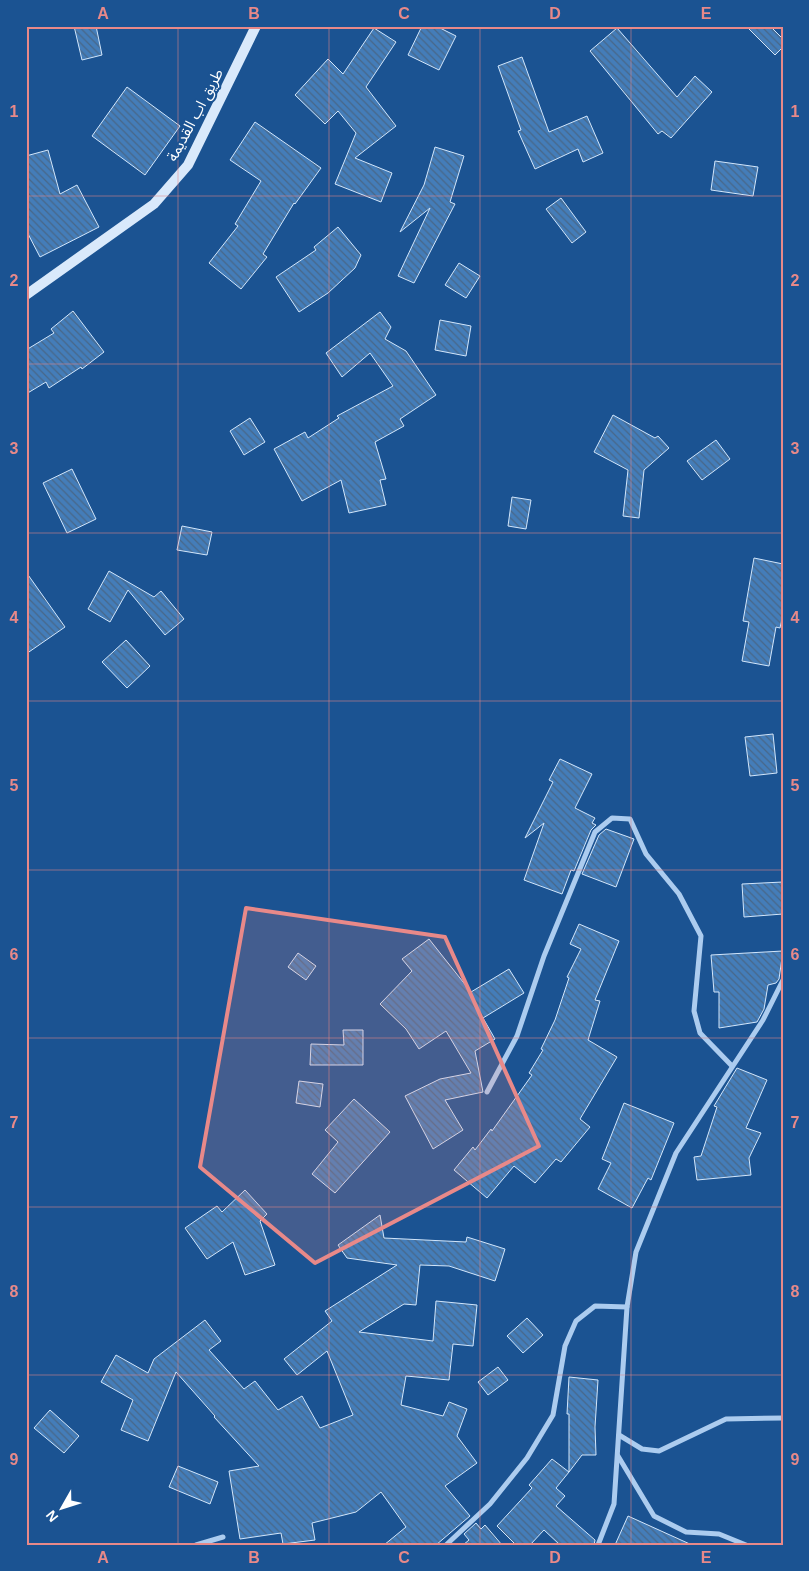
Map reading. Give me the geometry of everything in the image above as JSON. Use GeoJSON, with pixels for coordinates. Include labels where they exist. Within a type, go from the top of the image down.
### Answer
{"type":"FeatureCollection","features":[{"type":"Feature","properties":{"kind":"street","name":"طريق اب القديمة"},"geometry":{"type":"LineString","coordinates":[[26,295],[154,204],[183,171],[188,165],[232,80],[256,26]]}},
{"type":"Feature","properties":{"kind":"street"},"geometry":{"type":"LineString","coordinates":[[487,1092],[517,1036],[544,956],[595,832],[612,818],[630,819],[646,854],[679,894],[701,936],[694,1011],[700,1033],[732,1066]]}},
{"type":"Feature","properties":{"kind":"street"},"geometry":{"type":"LineString","coordinates":[[598,1545],[614,1504],[627,1307],[636,1252],[676,1153],[763,1020],[783,980]]}},
{"type":"Feature","properties":{"kind":"street"},"geometry":{"type":"LineString","coordinates":[[446,1545],[490,1504],[527,1458],[553,1415],[565,1346],[576,1321],[595,1306],[627,1307]]}},
{"type":"Feature","properties":{"kind":"street"},"geometry":{"type":"LineString","coordinates":[[619,1435],[642,1449],[659,1451],[726,1419],[783,1418]]}},
{"type":"Feature","properties":{"kind":"street"},"geometry":{"type":"LineString","coordinates":[[617,1456],[654,1516],[686,1532],[719,1534],[746,1545]]}},
{"type":"Feature","properties":{"kind":"street"},"geometry":{"type":"LineString","coordinates":[[196,1545],[224,1537]]}},
{"type":"Feature","properties":{"kind":"highlighted area"},"geometry":{"type":"Polygon","coordinates":[[[246,908],[445,937],[539,1146],[315,1263],[200,1167],[246,908]]]}},
{"type":"Feature","properties":{"kind":"building"},"geometry":{"type":"Polygon","coordinates":[[[74,26],[96,26],[102,55],[82,60],[74,26]]]}},
{"type":"Feature","properties":{"kind":"building"},"geometry":{"type":"Polygon","coordinates":[[[422,26],[436,26],[456,36],[439,70],[408,55],[422,26]]]}},
{"type":"Feature","properties":{"kind":"building"},"geometry":{"type":"Polygon","coordinates":[[[746,26],[770,26],[783,39],[783,47],[775,55],[746,26]]]}},
{"type":"Feature","properties":{"kind":"building"},"geometry":{"type":"Polygon","coordinates":[[[374,28],[396,42],[366,87],[396,126],[355,158],[392,173],[381,202],[335,184],[356,133],[338,111],[325,124],[295,95],[328,59],[343,74],[374,28]]]}},
{"type":"Feature","properties":{"kind":"building"},"geometry":{"type":"Polygon","coordinates":[[[617,28],[677,97],[695,76],[712,92],[671,138],[662,131],[658,134],[590,51],[617,28]]]}},
{"type":"Feature","properties":{"kind":"building"},"geometry":{"type":"Polygon","coordinates":[[[522,57],[549,132],[587,116],[603,153],[583,162],[578,149],[535,169],[518,131],[521,130],[498,66],[522,57]]]}},
{"type":"Feature","properties":{"kind":"building"},"geometry":{"type":"Polygon","coordinates":[[[127,87],[180,126],[145,175],[92,136],[127,87]]]}},
{"type":"Feature","properties":{"kind":"building"},"geometry":{"type":"Polygon","coordinates":[[[255,122],[321,168],[294,203],[263,254],[267,257],[241,289],[209,263],[238,226],[235,224],[261,181],[230,160],[255,122]]]}},
{"type":"Feature","properties":{"kind":"building"},"geometry":{"type":"Polygon","coordinates":[[[435,147],[464,156],[450,202],[455,204],[414,283],[398,276],[430,208],[400,232],[424,185],[435,147]]]}},
{"type":"Feature","properties":{"kind":"building"},"geometry":{"type":"Polygon","coordinates":[[[48,150],[60,194],[77,185],[99,227],[40,257],[26,230],[26,156],[48,150]]]}},
{"type":"Feature","properties":{"kind":"building"},"geometry":{"type":"Polygon","coordinates":[[[715,161],[758,167],[753,196],[711,190],[715,161]]]}},
{"type":"Feature","properties":{"kind":"building"},"geometry":{"type":"Polygon","coordinates":[[[561,198],[586,232],[572,243],[546,209],[561,198]]]}},
{"type":"Feature","properties":{"kind":"building"},"geometry":{"type":"Polygon","coordinates":[[[338,227],[361,255],[355,268],[328,293],[299,312],[276,277],[316,250],[314,247],[338,227]]]}},
{"type":"Feature","properties":{"kind":"building"},"geometry":{"type":"Polygon","coordinates":[[[459,263],[480,276],[466,298],[445,285],[459,263]]]}},
{"type":"Feature","properties":{"kind":"building"},"geometry":{"type":"Polygon","coordinates":[[[73,311],[104,352],[82,369],[81,367],[49,388],[46,382],[26,394],[26,350],[54,333],[51,329],[73,311]]]}},
{"type":"Feature","properties":{"kind":"building"},"geometry":{"type":"Polygon","coordinates":[[[380,312],[391,327],[385,339],[406,351],[436,395],[400,419],[404,426],[375,442],[386,479],[380,480],[386,505],[349,513],[341,480],[302,501],[274,449],[305,432],[308,438],[339,418],[337,416],[393,386],[370,353],[342,377],[326,353],[380,312]]]}},
{"type":"Feature","properties":{"kind":"building"},"geometry":{"type":"Polygon","coordinates":[[[440,320],[471,326],[466,356],[435,350],[440,320]]]}},
{"type":"Feature","properties":{"kind":"building"},"geometry":{"type":"Polygon","coordinates":[[[613,415],[655,438],[658,436],[669,448],[644,470],[639,518],[623,516],[628,470],[594,452],[613,415]]]}},
{"type":"Feature","properties":{"kind":"building"},"geometry":{"type":"Polygon","coordinates":[[[250,418],[265,442],[244,455],[230,431],[250,418]]]}},
{"type":"Feature","properties":{"kind":"building"},"geometry":{"type":"Polygon","coordinates":[[[716,440],[730,459],[702,480],[687,461],[716,440]]]}},
{"type":"Feature","properties":{"kind":"building"},"geometry":{"type":"Polygon","coordinates":[[[72,469],[96,519],[67,533],[43,483],[72,469]]]}},
{"type":"Feature","properties":{"kind":"building"},"geometry":{"type":"Polygon","coordinates":[[[512,497],[531,500],[526,529],[508,526],[512,497]]]}},
{"type":"Feature","properties":{"kind":"building"},"geometry":{"type":"Polygon","coordinates":[[[182,526],[212,532],[207,555],[177,550],[182,526]]]}},
{"type":"Feature","properties":{"kind":"building"},"geometry":{"type":"Polygon","coordinates":[[[754,558],[783,564],[783,614],[780,628],[776,627],[769,666],[742,661],[749,622],[743,621],[754,558]]]}},
{"type":"Feature","properties":{"kind":"building"},"geometry":{"type":"Polygon","coordinates":[[[109,571],[154,597],[161,591],[184,619],[165,635],[128,590],[110,622],[88,609],[109,571]]]}},
{"type":"Feature","properties":{"kind":"building"},"geometry":{"type":"Polygon","coordinates":[[[26,572],[65,627],[26,654],[26,572]]]}},
{"type":"Feature","properties":{"kind":"building"},"geometry":{"type":"Polygon","coordinates":[[[126,640],[150,666],[127,688],[102,662],[126,640]]]}},
{"type":"Feature","properties":{"kind":"building"},"geometry":{"type":"Polygon","coordinates":[[[773,734],[777,773],[750,776],[745,737],[773,734]]]}},
{"type":"Feature","properties":{"kind":"building"},"geometry":{"type":"Polygon","coordinates":[[[560,759],[592,774],[575,808],[595,818],[592,823],[596,825],[591,830],[574,871],[571,870],[562,894],[524,880],[544,823],[525,838],[553,782],[549,780],[560,759]]]}},
{"type":"Feature","properties":{"kind":"building"},"geometry":{"type":"Polygon","coordinates":[[[606,829],[634,839],[616,887],[582,874],[599,835],[606,829]]]}},
{"type":"Feature","properties":{"kind":"building"},"geometry":{"type":"Polygon","coordinates":[[[783,882],[783,914],[744,917],[742,884],[783,882]]]}},
{"type":"Feature","properties":{"kind":"building"},"geometry":{"type":"Polygon","coordinates":[[[579,924],[619,941],[595,1000],[600,1001],[588,1040],[617,1057],[580,1119],[590,1127],[561,1162],[556,1159],[535,1183],[514,1166],[487,1198],[454,1170],[473,1147],[475,1150],[491,1129],[492,1131],[532,1075],[529,1073],[543,1050],[541,1049],[555,1020],[569,978],[567,977],[581,949],[570,944],[579,924]]]}},
{"type":"Feature","properties":{"kind":"building"},"geometry":{"type":"Polygon","coordinates":[[[429,939],[471,992],[509,969],[524,993],[483,1018],[495,1039],[475,1051],[483,1092],[445,1100],[463,1130],[433,1149],[405,1096],[440,1079],[471,1073],[446,1031],[419,1049],[406,1029],[380,1004],[412,971],[402,959],[429,939]]]}},
{"type":"Feature","properties":{"kind":"building"},"geometry":{"type":"Polygon","coordinates":[[[783,951],[779,979],[776,983],[768,985],[764,1009],[757,1022],[719,1028],[719,992],[714,992],[711,955],[783,951]]]}},
{"type":"Feature","properties":{"kind":"building"},"geometry":{"type":"Polygon","coordinates":[[[298,953],[316,966],[306,980],[288,967],[298,953]]]}},
{"type":"Feature","properties":{"kind":"building"},"geometry":{"type":"Polygon","coordinates":[[[343,1030],[363,1030],[363,1065],[310,1065],[311,1044],[344,1045],[343,1030]]]}},
{"type":"Feature","properties":{"kind":"building"},"geometry":{"type":"Polygon","coordinates":[[[737,1068],[767,1080],[746,1128],[761,1133],[749,1158],[751,1175],[697,1180],[694,1157],[701,1156],[717,1107],[714,1106],[737,1068]]]}},
{"type":"Feature","properties":{"kind":"building"},"geometry":{"type":"Polygon","coordinates":[[[299,1081],[323,1084],[320,1107],[296,1103],[299,1081]]]}},
{"type":"Feature","properties":{"kind":"building"},"geometry":{"type":"Polygon","coordinates":[[[354,1099],[390,1132],[335,1193],[312,1174],[338,1142],[325,1130],[354,1099]]]}},
{"type":"Feature","properties":{"kind":"building"},"geometry":{"type":"Polygon","coordinates":[[[624,1103],[674,1123],[651,1180],[648,1178],[632,1208],[598,1189],[611,1163],[602,1159],[624,1103]]]}},
{"type":"Feature","properties":{"kind":"building"},"geometry":{"type":"Polygon","coordinates":[[[245,1190],[267,1214],[260,1221],[275,1265],[245,1275],[233,1242],[207,1259],[185,1228],[217,1206],[222,1212],[245,1190]]]}},
{"type":"Feature","properties":{"kind":"building"},"geometry":{"type":"Polygon","coordinates":[[[380,1215],[384,1238],[466,1242],[467,1237],[505,1249],[495,1281],[449,1266],[420,1265],[416,1305],[404,1304],[359,1332],[433,1341],[436,1301],[477,1305],[473,1346],[453,1344],[449,1380],[406,1376],[401,1405],[443,1416],[449,1402],[467,1409],[457,1436],[477,1463],[445,1486],[470,1516],[436,1545],[384,1545],[406,1527],[381,1492],[356,1512],[312,1523],[315,1540],[283,1544],[281,1533],[240,1539],[229,1471],[259,1466],[215,1416],[176,1372],[148,1441],[121,1430],[133,1400],[101,1382],[116,1355],[148,1373],[154,1359],[205,1320],[221,1341],[209,1350],[244,1389],[255,1381],[278,1410],[302,1396],[320,1428],[353,1415],[327,1351],[297,1375],[284,1359],[332,1321],[325,1311],[397,1265],[347,1258],[338,1245],[380,1215]]]}},
{"type":"Feature","properties":{"kind":"building"},"geometry":{"type":"Polygon","coordinates":[[[527,1318],[543,1335],[523,1353],[507,1336],[527,1318]]]}},
{"type":"Feature","properties":{"kind":"building"},"geometry":{"type":"Polygon","coordinates":[[[498,1367],[508,1380],[488,1395],[478,1382],[498,1367]]]}},
{"type":"Feature","properties":{"kind":"building"},"geometry":{"type":"Polygon","coordinates":[[[569,1377],[598,1380],[595,1427],[596,1455],[582,1455],[569,1472],[569,1414],[567,1414],[569,1377]]]}},
{"type":"Feature","properties":{"kind":"building"},"geometry":{"type":"Polygon","coordinates":[[[50,1410],[79,1436],[64,1453],[34,1428],[50,1410]]]}},
{"type":"Feature","properties":{"kind":"building"},"geometry":{"type":"Polygon","coordinates":[[[552,1459],[569,1472],[556,1488],[565,1496],[556,1506],[595,1540],[594,1545],[560,1545],[544,1530],[530,1545],[516,1545],[497,1526],[532,1488],[529,1485],[552,1459]]]}},
{"type":"Feature","properties":{"kind":"building"},"geometry":{"type":"Polygon","coordinates":[[[178,1466],[218,1482],[210,1504],[169,1487],[178,1466]]]}},
{"type":"Feature","properties":{"kind":"building"},"geometry":{"type":"Polygon","coordinates":[[[628,1516],[692,1545],[615,1545],[628,1516]]]}},
{"type":"Feature","properties":{"kind":"building"},"geometry":{"type":"Polygon","coordinates":[[[476,1523],[481,1529],[485,1525],[502,1545],[463,1545],[469,1540],[464,1534],[476,1523]]]}}]}
